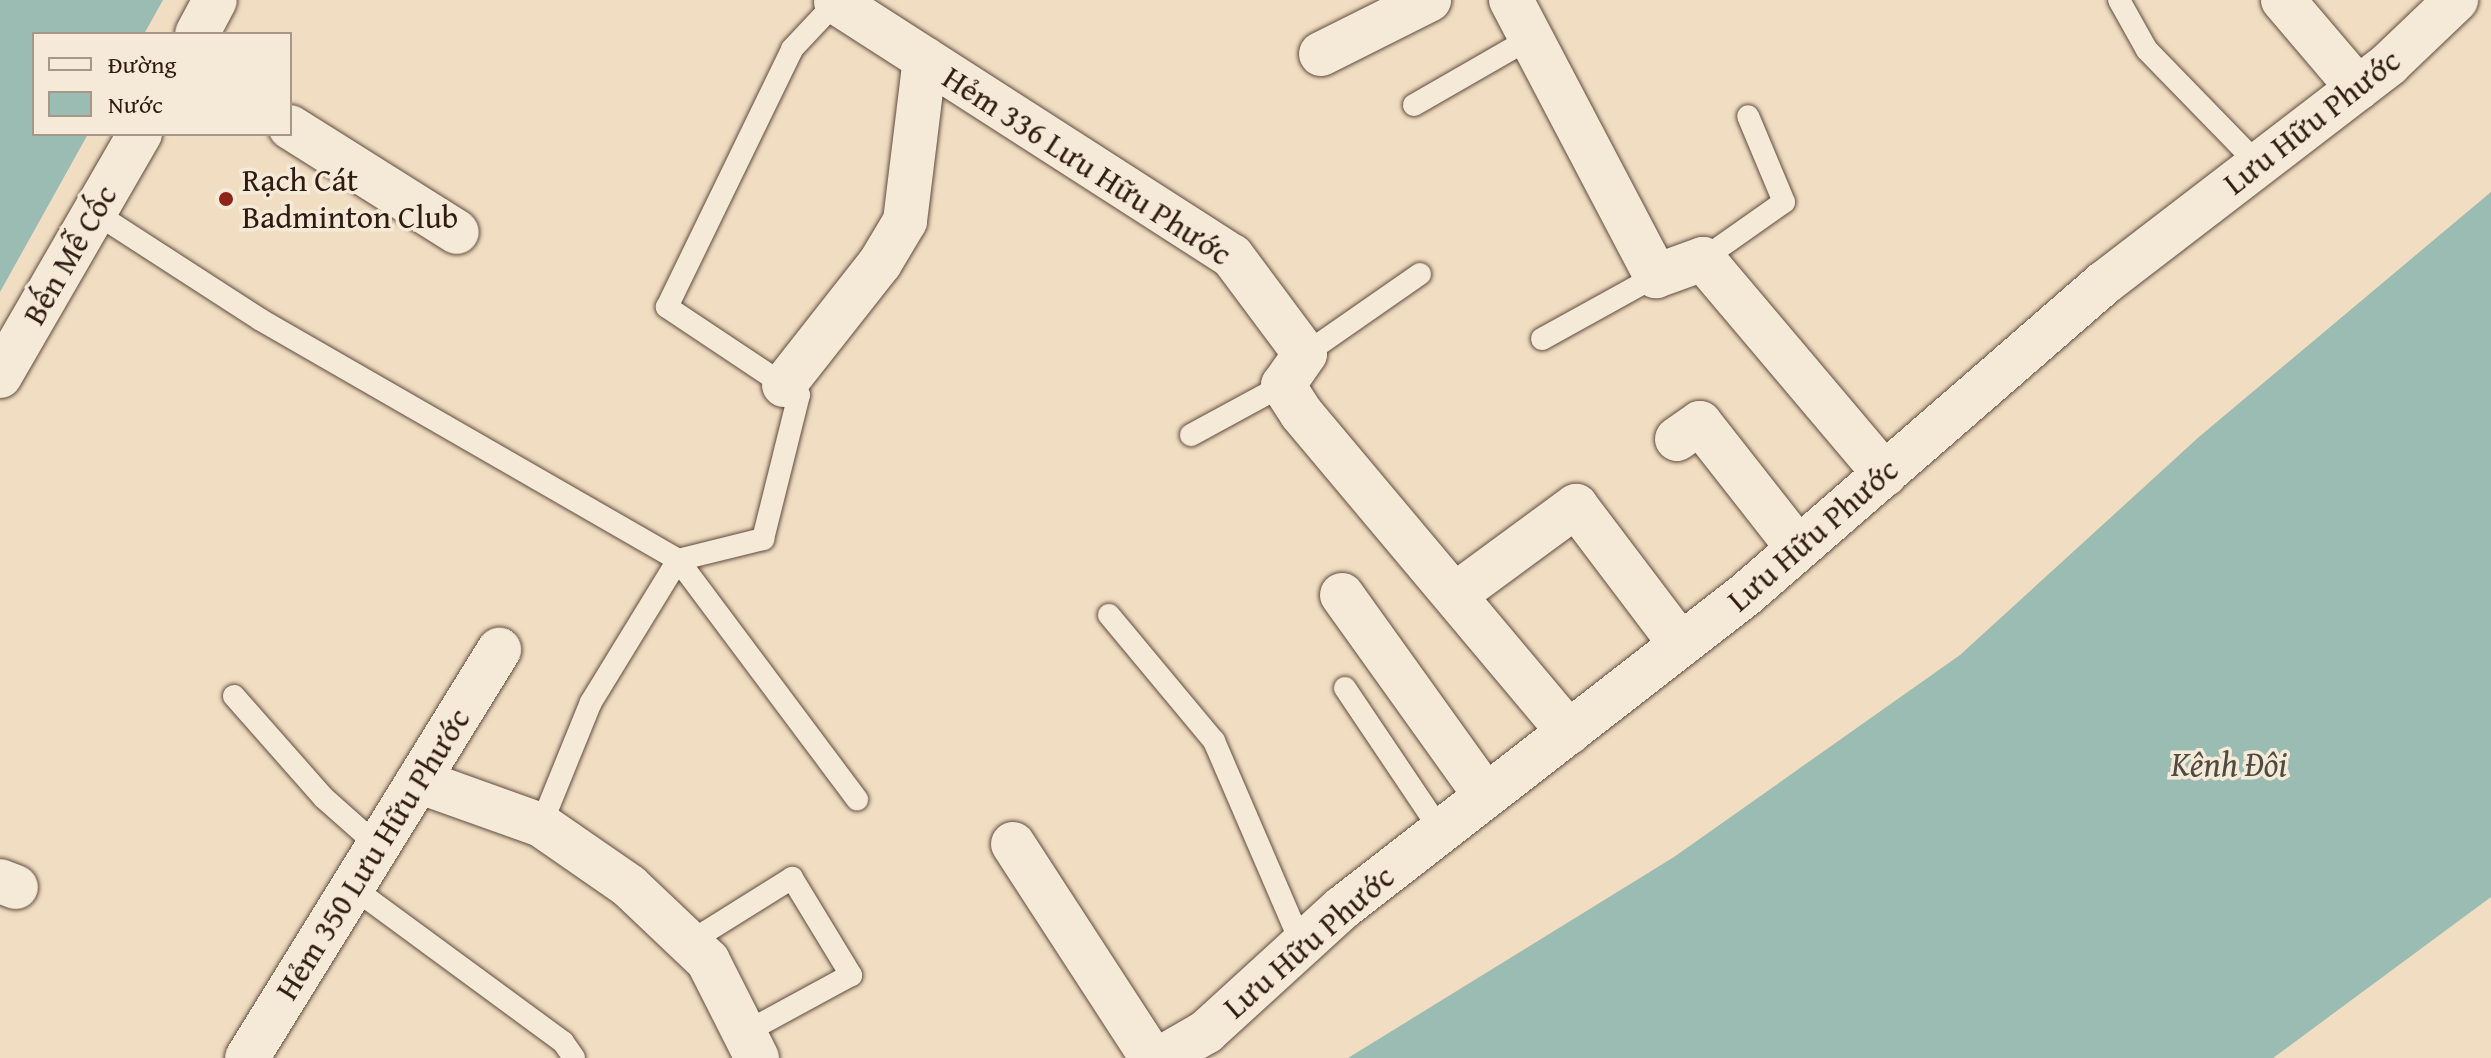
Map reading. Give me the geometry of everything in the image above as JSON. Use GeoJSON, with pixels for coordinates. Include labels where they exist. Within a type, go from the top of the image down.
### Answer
{"type":"FeatureCollection","features":[{"type":"Feature","properties":{"kind":"street"},"geometry":{"type":"LineString","coordinates":[[198,32],[215,0]]}},
{"type":"Feature","properties":{"kind":"street"},"geometry":{"type":"LineString","coordinates":[[1321,54],[1429,0]]}},
{"type":"Feature","properties":{"kind":"street"},"geometry":{"type":"LineString","coordinates":[[1511,0],[1527,40],[1656,276],[1703,259],[1885,474]]}},
{"type":"Feature","properties":{"kind":"street"},"geometry":{"type":"LineString","coordinates":[[2283,0],[2358,88]]}},
{"type":"Feature","properties":{"kind":"street","name":"Lưu Hữu Phước"},"geometry":{"type":"LineString","coordinates":[[1161,1058],[1206,1032],[1302,945],[1441,831],[1681,645],[1885,474],[2104,283],[2358,88],[2456,0]]}},
{"type":"Feature","properties":{"kind":"street","name":"Hẻm 336 Lưu Hữu Phước"},"geometry":{"type":"LineString","coordinates":[[837,1],[1232,256],[1294,369],[1301,413],[1569,732]]}},
{"type":"Feature","properties":{"kind":"street"},"geometry":{"type":"LineString","coordinates":[[784,385],[880,263],[905,221],[925,59]]}},
{"type":"Feature","properties":{"kind":"street"},"geometry":{"type":"LineString","coordinates":[[292,128],[457,232]]}},
{"type":"Feature","properties":{"kind":"street","name":"Bến Mễ Cốc"},"geometry":{"type":"LineString","coordinates":[[0,376],[139,136]]}},
{"type":"Feature","properties":{"kind":"street"},"geometry":{"type":"LineString","coordinates":[[1677,439],[1700,423],[1798,548]]}},
{"type":"Feature","properties":{"kind":"street"},"geometry":{"type":"LineString","coordinates":[[1456,594],[1576,506],[1681,645]]}},
{"type":"Feature","properties":{"kind":"street"},"geometry":{"type":"LineString","coordinates":[[1342,595],[1486,796]]}},
{"type":"Feature","properties":{"kind":"street","name":"Hẻm 350 Lưu Hữu Phước"},"geometry":{"type":"LineString","coordinates":[[247,1058],[499,650]]}},
{"type":"Feature","properties":{"kind":"street"},"geometry":{"type":"LineString","coordinates":[[418,781],[541,825],[629,886],[708,961],[750,1045]]}},
{"type":"Feature","properties":{"kind":"street"},"geometry":{"type":"LineString","coordinates":[[1013,844],[1152,1058]]}},
{"type":"Feature","properties":{"kind":"lane"},"geometry":{"type":"LineString","coordinates":[[2119,0],[2147,50],[2259,165]]}},
{"type":"Feature","properties":{"kind":"lane"},"geometry":{"type":"LineString","coordinates":[[541,825],[591,702],[678,560],[763,539],[799,395],[667,307],[792,49],[837,1]]}},
{"type":"Feature","properties":{"kind":"lane"},"geometry":{"type":"LineString","coordinates":[[1414,105],[1527,40]]}},
{"type":"Feature","properties":{"kind":"lane"},"geometry":{"type":"LineString","coordinates":[[1703,259],[1784,202],[1748,116]]}},
{"type":"Feature","properties":{"kind":"lane"},"geometry":{"type":"LineString","coordinates":[[94,212],[261,320],[678,560],[857,799]]}},
{"type":"Feature","properties":{"kind":"lane"},"geometry":{"type":"LineString","coordinates":[[1191,435],[1294,369],[1420,274]]}},
{"type":"Feature","properties":{"kind":"lane"},"geometry":{"type":"LineString","coordinates":[[1542,339],[1656,276]]}},
{"type":"Feature","properties":{"kind":"lane"},"geometry":{"type":"LineString","coordinates":[[1109,615],[1214,741],[1302,945]]}},
{"type":"Feature","properties":{"kind":"lane"},"geometry":{"type":"LineString","coordinates":[[1345,688],[1441,831]]}},
{"type":"Feature","properties":{"kind":"lane"},"geometry":{"type":"LineString","coordinates":[[234,696],[324,798],[377,845]]}},
{"type":"Feature","properties":{"kind":"lane"},"geometry":{"type":"LineString","coordinates":[[688,943],[792,878],[851,975],[750,1045]]}},
{"type":"Feature","properties":{"kind":"lane"},"geometry":{"type":"LineString","coordinates":[[352,887],[563,1042],[574,1058]]}},
{"type":"Feature","properties":{"kind":"water"},"geometry":{"type":"Polygon","coordinates":[[[0,0],[163,0],[145,32],[32,32],[32,136],[87,136],[0,292],[0,0]]]}},
{"type":"Feature","properties":{"kind":"water","name":"Kênh Đôi"},"geometry":{"type":"Polygon","coordinates":[[[2491,192],[2491,897],[2273,1058],[1348,1058],[1674,857],[1960,655],[2200,436],[2491,192]]]}},
{"type":"Feature","properties":{"kind":"place","name":"Rạch Cát Badminton Club"},"geometry":{"type":"Point","coordinates":[226,199]}}]}
